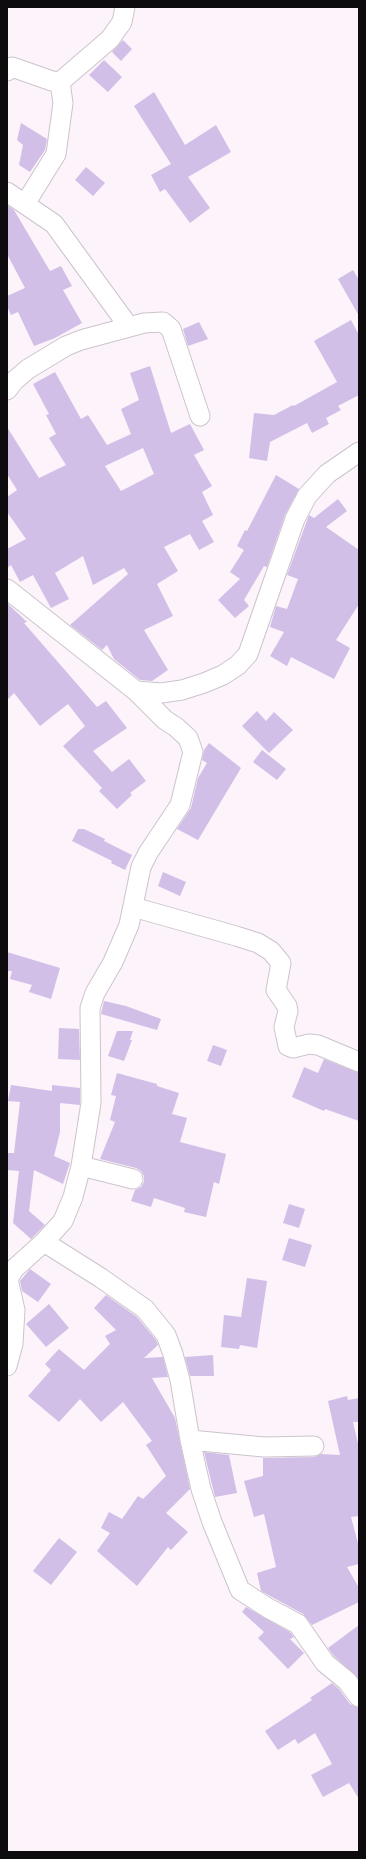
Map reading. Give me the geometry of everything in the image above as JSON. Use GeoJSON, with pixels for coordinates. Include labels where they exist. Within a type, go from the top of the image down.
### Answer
{"type":"FeatureCollection","features":[{"type":"Feature","properties":{"kind":"street"},"geometry":{"type":"LineString","coordinates":[[7,71],[12,67],[52,81],[60,82],[110,39],[122,22],[126,7]]}},
{"type":"Feature","properties":{"kind":"street"},"geometry":{"type":"LineString","coordinates":[[25,204],[56,154],[63,103],[60,82]]}},
{"type":"Feature","properties":{"kind":"street"},"geometry":{"type":"LineString","coordinates":[[7,192],[54,224],[129,327]]}},
{"type":"Feature","properties":{"kind":"street"},"geometry":{"type":"LineString","coordinates":[[7,390],[15,380],[28,369],[66,346],[81,340],[129,327],[159,321],[166,323],[171,328],[200,416]]}},
{"type":"Feature","properties":{"kind":"street"},"geometry":{"type":"LineString","coordinates":[[136,691],[161,693],[182,690],[216,679],[238,665],[248,654],[295,519],[307,496],[327,474],[359,452]]}},
{"type":"Feature","properties":{"kind":"street"},"geometry":{"type":"LineString","coordinates":[[7,589],[136,691],[165,720],[176,726],[188,738],[193,752],[180,805],[148,853],[141,867],[133,907],[122,944],[95,993],[90,1008],[90,1103],[81,1166],[73,1197],[64,1221],[44,1242],[14,1269],[8,1279],[15,1310],[13,1344],[7,1366]]}},
{"type":"Feature","properties":{"kind":"street"},"geometry":{"type":"LineString","coordinates":[[133,907],[258,943],[271,951],[281,964],[276,987],[278,995],[288,1008],[284,1026],[288,1046],[293,1048],[309,1044],[318,1045],[359,1062]]}},
{"type":"Feature","properties":{"kind":"street"},"geometry":{"type":"LineString","coordinates":[[81,1166],[133,1179]]}},
{"type":"Feature","properties":{"kind":"street"},"geometry":{"type":"LineString","coordinates":[[44,1242],[107,1282],[145,1310],[166,1336],[173,1354],[180,1380],[190,1440],[201,1489],[212,1522],[240,1590],[275,1612],[298,1624],[323,1661],[347,1681],[359,1697]]}},
{"type":"Feature","properties":{"kind":"street"},"geometry":{"type":"LineString","coordinates":[[190,1440],[264,1447],[314,1446]]}},
{"type":"Feature","properties":{"kind":"building"},"geometry":{"type":"Polygon","coordinates":[[[123,40],[132,49],[121,61],[112,52],[123,40]]]}},
{"type":"Feature","properties":{"kind":"building"},"geometry":{"type":"Polygon","coordinates":[[[104,60],[122,77],[108,92],[89,75],[104,60]]]}},
{"type":"Feature","properties":{"kind":"building"},"geometry":{"type":"Polygon","coordinates":[[[154,92],[185,145],[216,125],[231,152],[188,177],[210,208],[190,223],[165,189],[160,192],[151,175],[171,164],[134,106],[154,92]]]}},
{"type":"Feature","properties":{"kind":"building"},"geometry":{"type":"Polygon","coordinates":[[[21,123],[47,139],[45,150],[30,172],[19,165],[23,145],[17,140],[21,123]]]}},
{"type":"Feature","properties":{"kind":"building"},"geometry":{"type":"Polygon","coordinates":[[[86,167],[105,183],[93,196],[75,180],[86,167]]]}},
{"type":"Feature","properties":{"kind":"building"},"geometry":{"type":"Polygon","coordinates":[[[7,205],[14,210],[50,271],[61,266],[72,286],[63,290],[82,323],[55,338],[34,346],[18,312],[11,315],[7,306],[7,296],[25,288],[7,254],[7,205]]]}},
{"type":"Feature","properties":{"kind":"building"},"geometry":{"type":"Polygon","coordinates":[[[353,270],[359,280],[359,316],[338,279],[353,270]]]}},
{"type":"Feature","properties":{"kind":"building"},"geometry":{"type":"Polygon","coordinates":[[[351,320],[359,335],[359,395],[338,406],[341,410],[326,418],[329,424],[312,433],[307,423],[270,442],[267,461],[249,458],[254,413],[274,415],[293,405],[294,406],[337,382],[314,341],[351,320]]]}},
{"type":"Feature","properties":{"kind":"building"},"geometry":{"type":"Polygon","coordinates":[[[199,322],[208,339],[188,346],[183,329],[199,322]]]}},
{"type":"Feature","properties":{"kind":"building"},"geometry":{"type":"Polygon","coordinates":[[[150,366],[171,433],[190,424],[204,450],[194,455],[212,486],[202,492],[213,515],[202,521],[214,542],[199,550],[190,534],[164,547],[178,571],[157,584],[173,616],[144,630],[168,670],[152,681],[140,680],[114,659],[107,645],[102,650],[70,625],[128,574],[124,568],[93,585],[83,556],[55,573],[69,599],[51,608],[33,575],[20,582],[11,565],[7,568],[7,549],[26,539],[7,512],[7,497],[17,490],[7,474],[7,427],[39,478],[66,465],[49,438],[56,434],[46,415],[49,414],[33,384],[55,372],[81,419],[88,415],[107,445],[131,434],[121,409],[139,400],[130,373],[150,366]],[[143,448],[105,466],[121,491],[154,474],[143,448]]]}},
{"type":"Feature","properties":{"kind":"building"},"geometry":{"type":"Polygon","coordinates":[[[276,475],[299,489],[285,515],[267,567],[264,566],[244,600],[249,606],[235,618],[218,600],[240,579],[230,572],[244,550],[237,546],[245,530],[247,531],[276,475]]]}},
{"type":"Feature","properties":{"kind":"building"},"geometry":{"type":"Polygon","coordinates":[[[338,499],[347,511],[326,527],[359,550],[359,604],[336,640],[350,648],[334,679],[291,657],[287,666],[270,656],[284,632],[270,627],[276,606],[287,609],[298,579],[287,575],[309,515],[314,518],[338,499]]]}},
{"type":"Feature","properties":{"kind":"building"},"geometry":{"type":"Polygon","coordinates":[[[7,603],[27,622],[24,623],[97,707],[106,701],[127,728],[93,751],[112,772],[129,759],[146,781],[130,793],[132,795],[117,809],[99,791],[102,788],[63,746],[85,726],[68,704],[40,726],[14,693],[7,700],[7,603]]]}},
{"type":"Feature","properties":{"kind":"building"},"geometry":{"type":"Polygon","coordinates":[[[257,711],[266,721],[274,712],[293,730],[269,753],[242,726],[257,711]]]}},
{"type":"Feature","properties":{"kind":"building"},"geometry":{"type":"Polygon","coordinates":[[[209,743],[241,768],[198,840],[177,829],[191,808],[198,778],[207,763],[202,760],[204,750],[209,743]]]}},
{"type":"Feature","properties":{"kind":"building"},"geometry":{"type":"Polygon","coordinates":[[[262,750],[286,769],[277,780],[253,762],[262,750]]]}},
{"type":"Feature","properties":{"kind":"building"},"geometry":{"type":"Polygon","coordinates":[[[78,829],[84,829],[105,839],[104,841],[132,855],[125,870],[111,863],[112,861],[72,841],[78,829]]]}},
{"type":"Feature","properties":{"kind":"building"},"geometry":{"type":"Polygon","coordinates":[[[163,872],[186,882],[180,896],[158,886],[163,872]]]}},
{"type":"Feature","properties":{"kind":"building"},"geometry":{"type":"Polygon","coordinates":[[[7,952],[60,968],[51,999],[29,992],[32,985],[10,979],[12,971],[7,971],[7,952]]]}},
{"type":"Feature","properties":{"kind":"building"},"geometry":{"type":"Polygon","coordinates":[[[104,1001],[126,1006],[161,1019],[157,1030],[101,1014],[104,1001]]]}},
{"type":"Feature","properties":{"kind":"building"},"geometry":{"type":"Polygon","coordinates":[[[59,1028],[79,1029],[80,1060],[58,1059],[59,1028]]]}},
{"type":"Feature","properties":{"kind":"building"},"geometry":{"type":"Polygon","coordinates":[[[117,1031],[133,1031],[130,1040],[132,1040],[124,1061],[108,1056],[117,1031]]]}},
{"type":"Feature","properties":{"kind":"building"},"geometry":{"type":"Polygon","coordinates":[[[213,1045],[227,1050],[221,1066],[207,1061],[213,1045]]]}},
{"type":"Feature","properties":{"kind":"building"},"geometry":{"type":"Polygon","coordinates":[[[324,1059],[359,1073],[359,1121],[325,1109],[324,1111],[292,1097],[304,1067],[318,1073],[324,1059]]]}},
{"type":"Feature","properties":{"kind":"building"},"geometry":{"type":"Polygon","coordinates":[[[117,1073],[157,1084],[157,1086],[179,1093],[172,1114],[187,1118],[180,1142],[226,1154],[219,1184],[214,1182],[206,1217],[184,1212],[185,1208],[154,1198],[151,1207],[131,1201],[135,1190],[141,1187],[144,1182],[144,1176],[141,1171],[136,1168],[100,1159],[115,1122],[110,1120],[116,1096],[111,1095],[117,1073]]]}},
{"type":"Feature","properties":{"kind":"building"},"geometry":{"type":"Polygon","coordinates":[[[11,1085],[52,1091],[52,1085],[80,1088],[80,1105],[60,1103],[60,1132],[54,1156],[70,1163],[63,1184],[34,1170],[29,1211],[45,1225],[31,1239],[13,1223],[19,1171],[7,1170],[7,1153],[14,1153],[20,1102],[8,1101],[11,1085]]]}},
{"type":"Feature","properties":{"kind":"building"},"geometry":{"type":"Polygon","coordinates":[[[289,1204],[305,1209],[299,1228],[283,1223],[289,1204]]]}},
{"type":"Feature","properties":{"kind":"building"},"geometry":{"type":"Polygon","coordinates":[[[289,1238],[312,1245],[305,1267],[282,1260],[289,1238]]]}},
{"type":"Feature","properties":{"kind":"building"},"geometry":{"type":"Polygon","coordinates":[[[30,1269],[51,1284],[38,1302],[22,1291],[20,1281],[30,1269]]]}},
{"type":"Feature","properties":{"kind":"building"},"geometry":{"type":"Polygon","coordinates":[[[247,1278],[267,1281],[257,1348],[240,1345],[239,1349],[221,1347],[224,1315],[241,1317],[247,1278]]]}},
{"type":"Feature","properties":{"kind":"building"},"geometry":{"type":"Polygon","coordinates":[[[106,1295],[137,1317],[156,1340],[158,1345],[144,1358],[163,1357],[168,1377],[152,1378],[175,1418],[190,1489],[166,1513],[188,1532],[171,1550],[168,1547],[137,1586],[97,1551],[110,1533],[101,1528],[109,1512],[122,1519],[138,1496],[143,1499],[166,1476],[146,1445],[152,1441],[123,1402],[101,1422],[80,1399],[59,1422],[28,1396],[51,1370],[45,1364],[59,1349],[84,1370],[110,1344],[105,1336],[116,1330],[94,1308],[106,1295]]]}},
{"type":"Feature","properties":{"kind":"building"},"geometry":{"type":"Polygon","coordinates":[[[49,1304],[69,1328],[46,1347],[26,1324],[49,1304]]]}},
{"type":"Feature","properties":{"kind":"building"},"geometry":{"type":"Polygon","coordinates":[[[213,1355],[214,1376],[190,1376],[185,1357],[213,1355]]]}},
{"type":"Feature","properties":{"kind":"building"},"geometry":{"type":"Polygon","coordinates":[[[347,1396],[348,1400],[359,1398],[359,1422],[353,1422],[359,1448],[359,1516],[351,1517],[359,1547],[359,1564],[347,1567],[359,1588],[359,1602],[312,1625],[303,1614],[261,1591],[257,1573],[276,1567],[264,1514],[254,1517],[244,1481],[263,1476],[263,1458],[314,1457],[321,1454],[340,1455],[328,1401],[347,1396]]]}},
{"type":"Feature","properties":{"kind":"building"},"geometry":{"type":"Polygon","coordinates":[[[204,1452],[229,1455],[237,1493],[215,1497],[204,1452]]]}},
{"type":"Feature","properties":{"kind":"building"},"geometry":{"type":"Polygon","coordinates":[[[59,1538],[77,1552],[51,1585],[33,1571],[59,1538]]]}},
{"type":"Feature","properties":{"kind":"building"},"geometry":{"type":"Polygon","coordinates":[[[246,1607],[290,1632],[294,1637],[290,1639],[304,1653],[288,1669],[258,1638],[264,1632],[242,1612],[246,1607]]]}},
{"type":"Feature","properties":{"kind":"building"},"geometry":{"type":"Polygon","coordinates":[[[359,1625],[359,1679],[333,1655],[328,1648],[359,1625]]]}},
{"type":"Feature","properties":{"kind":"building"},"geometry":{"type":"Polygon","coordinates":[[[332,1683],[339,1689],[350,1704],[359,1708],[359,1799],[349,1783],[323,1797],[311,1775],[332,1764],[315,1733],[298,1744],[295,1739],[278,1750],[265,1731],[312,1700],[310,1698],[332,1683]]]}}]}
